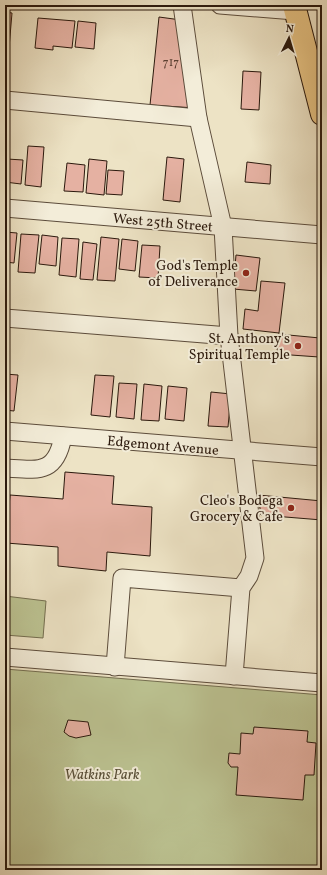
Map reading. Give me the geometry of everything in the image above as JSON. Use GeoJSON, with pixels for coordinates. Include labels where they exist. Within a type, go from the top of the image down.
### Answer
{"type":"FeatureCollection","features":[{"type":"Feature","properties":{"kind":"main road"},"geometry":{"type":"LineString","coordinates":[[295,8],[322,114]]}},
{"type":"Feature","properties":{"kind":"street"},"geometry":{"type":"LineString","coordinates":[[182,5],[198,118],[223,227],[229,336],[255,558],[249,576],[241,588],[234,676]]}},
{"type":"Feature","properties":{"kind":"street"},"geometry":{"type":"LineString","coordinates":[[220,5],[295,8]]}},
{"type":"Feature","properties":{"kind":"street"},"geometry":{"type":"LineString","coordinates":[[5,100],[198,118]]}},
{"type":"Feature","properties":{"kind":"street","name":"West 25th Street"},"geometry":{"type":"LineString","coordinates":[[5,208],[322,235]]}},
{"type":"Feature","properties":{"kind":"street"},"geometry":{"type":"LineString","coordinates":[[5,318],[229,336]]}},
{"type":"Feature","properties":{"kind":"street","name":"Edgemont Avenue"},"geometry":{"type":"LineString","coordinates":[[5,430],[322,458]]}},
{"type":"Feature","properties":{"kind":"street"},"geometry":{"type":"LineString","coordinates":[[5,468],[34,470],[48,466],[54,461],[61,449],[63,436]]}},
{"type":"Feature","properties":{"kind":"street"},"geometry":{"type":"LineString","coordinates":[[115,666],[122,578],[241,588]]}},
{"type":"Feature","properties":{"kind":"street"},"geometry":{"type":"LineString","coordinates":[[5,657],[322,683]]}},
{"type":"Feature","properties":{"kind":"green space"},"geometry":{"type":"Polygon","coordinates":[[[5,596],[46,601],[43,638],[5,635],[5,596]]]}},
{"type":"Feature","properties":{"kind":"green space","name":"Watkins Park"},"geometry":{"type":"Polygon","coordinates":[[[5,669],[322,695],[322,870],[5,870],[5,669]]]}},
{"type":"Feature","properties":{"kind":"building"},"geometry":{"type":"Polygon","coordinates":[[[5,12],[12,13],[9,48],[5,47],[5,12]]]}},
{"type":"Feature","properties":{"kind":"building"},"geometry":{"type":"Polygon","coordinates":[[[159,17],[181,20],[195,108],[150,105],[159,17]]]}},
{"type":"Feature","properties":{"kind":"building"},"geometry":{"type":"Polygon","coordinates":[[[38,18],[75,21],[72,48],[53,46],[53,50],[35,48],[38,18]]]}},
{"type":"Feature","properties":{"kind":"building"},"geometry":{"type":"Polygon","coordinates":[[[78,21],[96,23],[94,49],[75,47],[78,21]]]}},
{"type":"Feature","properties":{"kind":"building"},"geometry":{"type":"Polygon","coordinates":[[[243,71],[261,72],[259,110],[241,109],[243,71]]]}},
{"type":"Feature","properties":{"kind":"building"},"geometry":{"type":"Polygon","coordinates":[[[28,146],[44,147],[41,187],[25,185],[28,146]]]}},
{"type":"Feature","properties":{"kind":"building"},"geometry":{"type":"Polygon","coordinates":[[[167,157],[184,159],[180,202],[163,200],[167,157]]]}},
{"type":"Feature","properties":{"kind":"building"},"geometry":{"type":"Polygon","coordinates":[[[7,159],[23,160],[21,184],[5,182],[7,159]]]}},
{"type":"Feature","properties":{"kind":"building"},"geometry":{"type":"Polygon","coordinates":[[[89,159],[107,161],[104,195],[86,193],[89,159]]]}},
{"type":"Feature","properties":{"kind":"building"},"geometry":{"type":"Polygon","coordinates":[[[247,162],[271,165],[270,184],[245,182],[247,162]]]}},
{"type":"Feature","properties":{"kind":"building"},"geometry":{"type":"Polygon","coordinates":[[[67,163],[85,165],[83,192],[64,191],[67,163]]]}},
{"type":"Feature","properties":{"kind":"building"},"geometry":{"type":"Polygon","coordinates":[[[108,170],[124,171],[122,195],[106,194],[108,170]]]}},
{"type":"Feature","properties":{"kind":"building"},"geometry":{"type":"Polygon","coordinates":[[[5,232],[17,233],[14,263],[5,262],[5,232]]]}},
{"type":"Feature","properties":{"kind":"building"},"geometry":{"type":"Polygon","coordinates":[[[21,234],[39,235],[35,273],[18,272],[21,234]]]}},
{"type":"Feature","properties":{"kind":"building"},"geometry":{"type":"Polygon","coordinates":[[[42,235],[58,237],[56,266],[39,264],[42,235]]]}},
{"type":"Feature","properties":{"kind":"building"},"geometry":{"type":"Polygon","coordinates":[[[101,237],[119,239],[115,281],[97,280],[101,237]]]}},
{"type":"Feature","properties":{"kind":"building"},"geometry":{"type":"Polygon","coordinates":[[[62,238],[79,239],[76,277],[59,275],[62,238]]]}},
{"type":"Feature","properties":{"kind":"building"},"geometry":{"type":"Polygon","coordinates":[[[122,239],[138,241],[135,271],[119,269],[122,239]]]}},
{"type":"Feature","properties":{"kind":"building"},"geometry":{"type":"Polygon","coordinates":[[[83,242],[97,244],[93,280],[80,279],[83,242]]]}},
{"type":"Feature","properties":{"kind":"building"},"geometry":{"type":"Polygon","coordinates":[[[142,245],[160,246],[158,278],[139,277],[142,245]]]}},
{"type":"Feature","properties":{"kind":"building","name":"God's Temple of Deliverance"},"geometry":{"type":"Polygon","coordinates":[[[236,255],[260,258],[256,291],[233,289],[236,255]]]}},
{"type":"Feature","properties":{"kind":"building"},"geometry":{"type":"Polygon","coordinates":[[[261,281],[285,283],[279,333],[243,329],[245,309],[258,311],[261,281]]]}},
{"type":"Feature","properties":{"kind":"building","name":"St. Anthony's Spiritual Temple"},"geometry":{"type":"Polygon","coordinates":[[[278,334],[320,338],[319,357],[277,354],[278,334]]]}},
{"type":"Feature","properties":{"kind":"building"},"geometry":{"type":"Polygon","coordinates":[[[5,374],[18,375],[14,411],[5,410],[5,374]]]}},
{"type":"Feature","properties":{"kind":"building"},"geometry":{"type":"Polygon","coordinates":[[[95,375],[114,376],[110,417],[91,415],[95,375]]]}},
{"type":"Feature","properties":{"kind":"building"},"geometry":{"type":"Polygon","coordinates":[[[119,383],[137,384],[134,419],[116,417],[119,383]]]}},
{"type":"Feature","properties":{"kind":"building"},"geometry":{"type":"Polygon","coordinates":[[[144,384],[162,386],[159,421],[141,420],[144,384]]]}},
{"type":"Feature","properties":{"kind":"building"},"geometry":{"type":"Polygon","coordinates":[[[168,386],[187,388],[184,421],[165,419],[168,386]]]}},
{"type":"Feature","properties":{"kind":"building"},"geometry":{"type":"Polygon","coordinates":[[[211,392],[231,394],[228,427],[208,426],[211,392]]]}},
{"type":"Feature","properties":{"kind":"building"},"geometry":{"type":"Polygon","coordinates":[[[65,472],[114,476],[112,504],[152,507],[150,556],[107,552],[106,571],[58,566],[58,547],[6,543],[10,495],[63,499],[65,472]]]}},
{"type":"Feature","properties":{"kind":"building","name":"Cleo's Bodega Grocery & Cafe"},"geometry":{"type":"Polygon","coordinates":[[[258,495],[322,501],[322,520],[261,515],[258,495]]]}},
{"type":"Feature","properties":{"kind":"building"},"geometry":{"type":"Polygon","coordinates":[[[68,720],[88,722],[91,735],[76,738],[69,736],[64,732],[68,720]]]}},
{"type":"Feature","properties":{"kind":"building"},"geometry":{"type":"Polygon","coordinates":[[[254,727],[308,731],[307,742],[316,743],[314,775],[305,775],[303,800],[236,795],[238,767],[231,767],[228,763],[229,753],[240,754],[241,733],[253,734],[254,727]]]}},
{"type":"Feature","properties":{"kind":"place","name":"God's Temple of Deliverance"},"geometry":{"type":"Point","coordinates":[246,273]}},
{"type":"Feature","properties":{"kind":"place","name":"St. Anthony's Spiritual Temple"},"geometry":{"type":"Point","coordinates":[298,346]}},
{"type":"Feature","properties":{"kind":"place","name":"Cleo's Bodega Grocery & Cafe"},"geometry":{"type":"Point","coordinates":[291,508]}}]}
